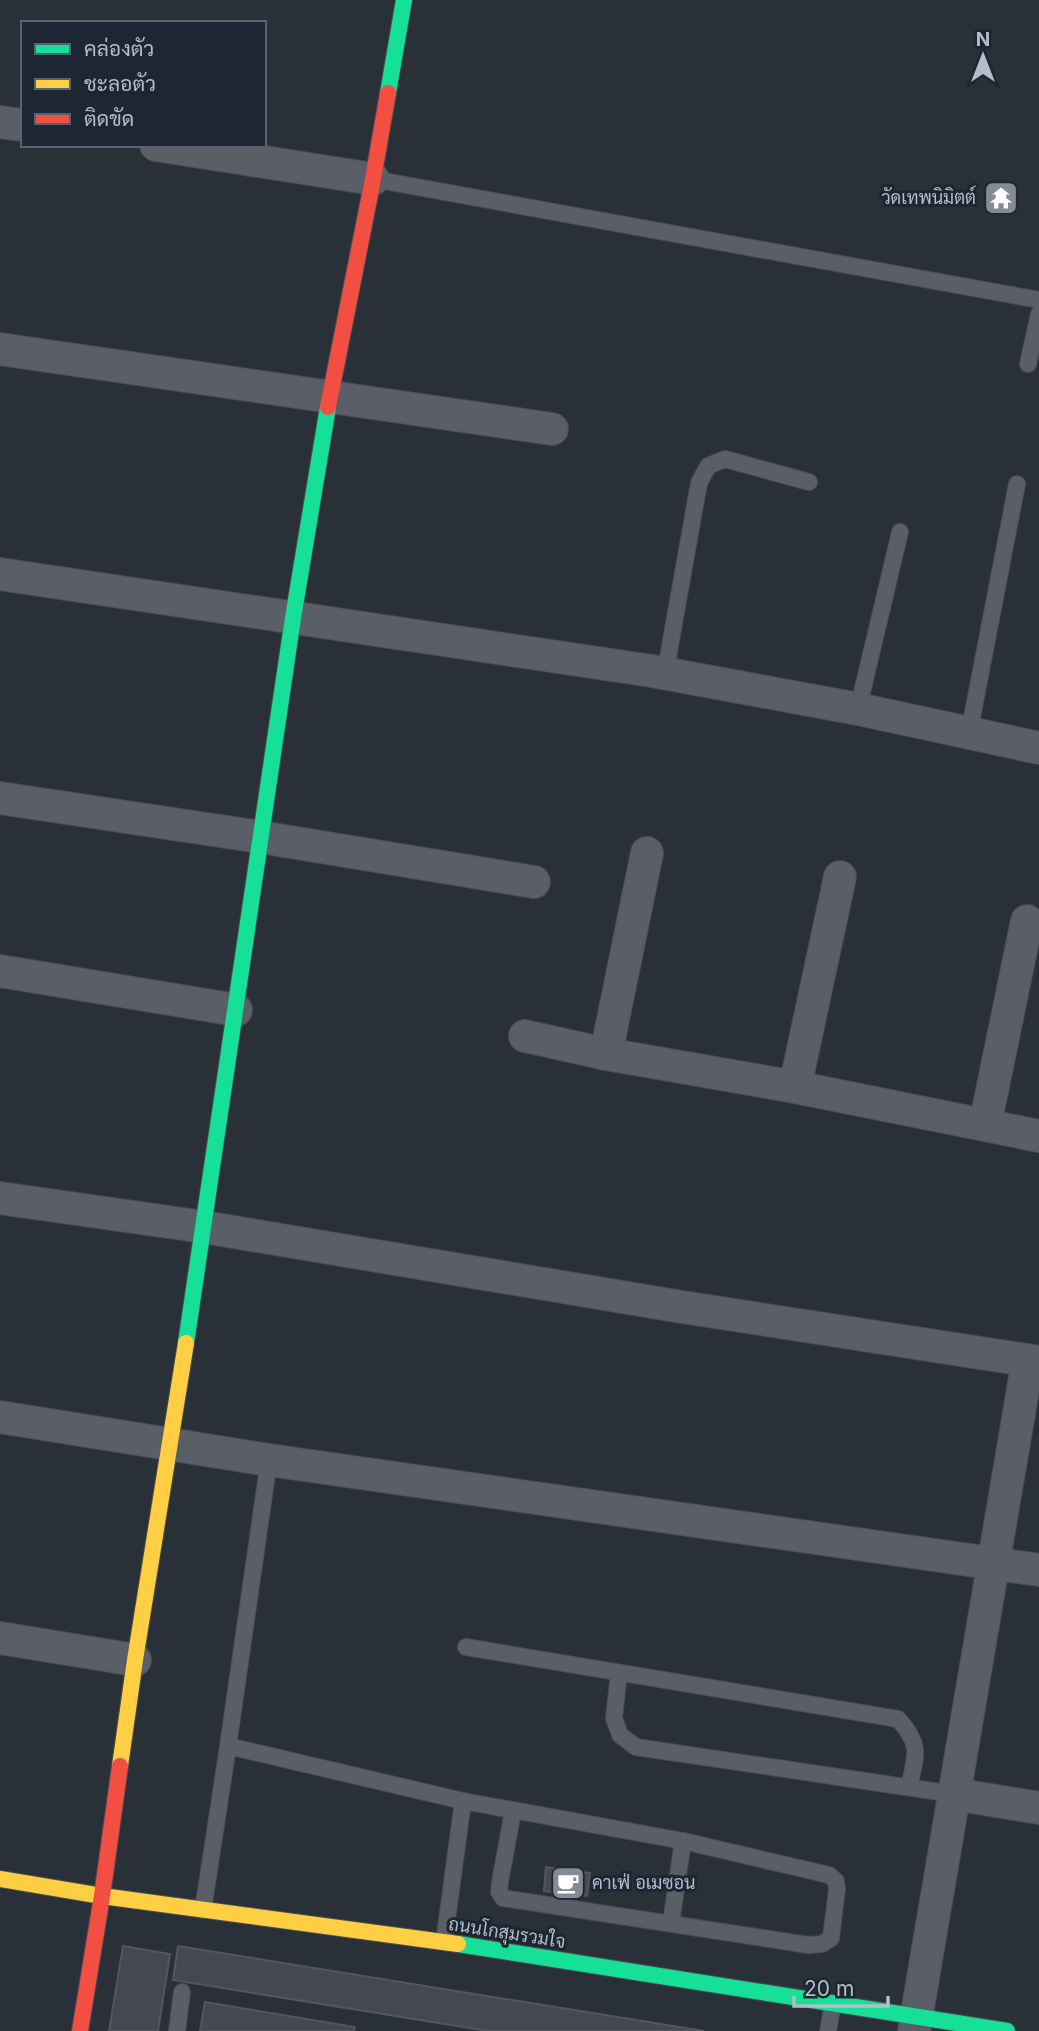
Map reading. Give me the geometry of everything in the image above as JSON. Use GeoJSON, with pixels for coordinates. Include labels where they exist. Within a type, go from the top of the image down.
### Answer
{"type":"FeatureCollection","features":[{"type":"Feature","properties":{"kind":"street"},"geometry":{"type":"LineString","coordinates":[[80,2031],[328,398],[373,179],[404,0]]}},
{"type":"Feature","properties":{"kind":"street"},"geometry":{"type":"LineString","coordinates":[[0,122],[21,125]]}},
{"type":"Feature","properties":{"kind":"street"},"geometry":{"type":"LineString","coordinates":[[169,147],[373,179]]}},
{"type":"Feature","properties":{"kind":"street"},"geometry":{"type":"LineString","coordinates":[[0,349],[552,429]]}},
{"type":"Feature","properties":{"kind":"street"},"geometry":{"type":"LineString","coordinates":[[0,574],[665,674],[858,709],[1039,748]]}},
{"type":"Feature","properties":{"kind":"street"},"geometry":{"type":"LineString","coordinates":[[0,798],[534,882]]}},
{"type":"Feature","properties":{"kind":"street"},"geometry":{"type":"LineString","coordinates":[[606,1054],[647,853]]}},
{"type":"Feature","properties":{"kind":"street"},"geometry":{"type":"LineString","coordinates":[[794,1087],[839,877]]}},
{"type":"Feature","properties":{"kind":"street"},"geometry":{"type":"LineString","coordinates":[[985,1125],[1027,921]]}},
{"type":"Feature","properties":{"kind":"street"},"geometry":{"type":"LineString","coordinates":[[0,971],[236,1010]]}},
{"type":"Feature","properties":{"kind":"street"},"geometry":{"type":"LineString","coordinates":[[526,1036],[606,1054],[794,1087],[1039,1136]]}},
{"type":"Feature","properties":{"kind":"street"},"geometry":{"type":"LineString","coordinates":[[0,1198],[204,1227],[682,1307],[1033,1361],[993,1563],[916,2024]]}},
{"type":"Feature","properties":{"kind":"street"},"geometry":{"type":"LineString","coordinates":[[0,1416],[269,1461],[1039,1570]]}},
{"type":"Feature","properties":{"kind":"street"},"geometry":{"type":"LineString","coordinates":[[0,1638],[135,1660]]}},
{"type":"Feature","properties":{"kind":"street"},"geometry":{"type":"LineString","coordinates":[[953,1794],[1039,1808]]}},
{"type":"Feature","properties":{"kind":"street","name":"ถนนโกสุมรวมใจ"},"geometry":{"type":"LineString","coordinates":[[0,1880],[444,1942],[833,2003],[916,2024],[1007,2031]]}},
{"type":"Feature","properties":{"kind":"lane"},"geometry":{"type":"LineString","coordinates":[[373,179],[1039,300]]}},
{"type":"Feature","properties":{"kind":"lane"},"geometry":{"type":"LineString","coordinates":[[1028,365],[1039,314]]}},
{"type":"Feature","properties":{"kind":"lane"},"geometry":{"type":"LineString","coordinates":[[665,674],[699,483],[708,466],[725,459],[809,482]]}},
{"type":"Feature","properties":{"kind":"lane"},"geometry":{"type":"LineString","coordinates":[[970,733],[1017,484]]}},
{"type":"Feature","properties":{"kind":"lane"},"geometry":{"type":"LineString","coordinates":[[858,709],[900,531]]}},
{"type":"Feature","properties":{"kind":"lane"},"geometry":{"type":"LineString","coordinates":[[203,1910],[269,1461]]}},
{"type":"Feature","properties":{"kind":"lane"},"geometry":{"type":"LineString","coordinates":[[466,1647],[898,1719],[912,1733],[916,1754],[909,1787]]}},
{"type":"Feature","properties":{"kind":"lane"},"geometry":{"type":"LineString","coordinates":[[619,1672],[614,1718],[620,1735],[636,1747],[953,1794]]}},
{"type":"Feature","properties":{"kind":"lane"},"geometry":{"type":"LineString","coordinates":[[228,1746],[463,1801],[683,1841],[829,1875],[836,1881],[838,1889],[831,1938],[822,1944],[808,1945],[503,1898],[499,1892],[500,1882],[513,1811]]}},
{"type":"Feature","properties":{"kind":"lane"},"geometry":{"type":"LineString","coordinates":[[444,1942],[463,1801]]}},
{"type":"Feature","properties":{"kind":"lane"},"geometry":{"type":"LineString","coordinates":[[671,1923],[683,1841]]}},
{"type":"Feature","properties":{"kind":"lane"},"geometry":{"type":"LineString","coordinates":[[177,2031],[182,1992]]}},
{"type":"Feature","properties":{"kind":"lane"},"geometry":{"type":"LineString","coordinates":[[828,2031],[833,2003]]}},
{"type":"Feature","properties":{"kind":"building"},"geometry":{"type":"Polygon","coordinates":[[[546,1867],[590,1873],[587,1896],[544,1891],[546,1867]]]}},
{"type":"Feature","properties":{"kind":"building"},"geometry":{"type":"Polygon","coordinates":[[[123,1946],[170,1954],[158,2031],[109,2031],[123,1946]]]}},
{"type":"Feature","properties":{"kind":"building"},"geometry":{"type":"Polygon","coordinates":[[[178,1946],[704,2031],[488,2031],[173,1980],[178,1946]]]}},
{"type":"Feature","properties":{"kind":"building"},"geometry":{"type":"Polygon","coordinates":[[[205,2002],[355,2027],[354,2031],[200,2031],[205,2002]]]}},
{"type":"Feature","properties":{"kind":"traffic: fast"},"geometry":{"type":"LineString","coordinates":[[388,93],[404,0]]}},
{"type":"Feature","properties":{"kind":"traffic: fast"},"geometry":{"type":"LineString","coordinates":[[186,1343],[293,618],[328,407]]}},
{"type":"Feature","properties":{"kind":"traffic: fast"},"geometry":{"type":"LineString","coordinates":[[458,1944],[1007,2031]]}},
{"type":"Feature","properties":{"kind":"traffic: slow"},"geometry":{"type":"LineString","coordinates":[[120,1766],[186,1343]]}},
{"type":"Feature","properties":{"kind":"traffic: slow"},"geometry":{"type":"LineString","coordinates":[[0,1879],[102,1896],[458,1944]]}},
{"type":"Feature","properties":{"kind":"traffic: jam"},"geometry":{"type":"LineString","coordinates":[[328,407],[388,93]]}},
{"type":"Feature","properties":{"kind":"traffic: jam"},"geometry":{"type":"LineString","coordinates":[[80,2031],[120,1766]]}},
{"type":"Feature","properties":{"kind":"place","name":"วัดเทพนิมิตต์"},"geometry":{"type":"Point","coordinates":[1001,198]}},
{"type":"Feature","properties":{"kind":"place","name":"คาเฟ่ อเมซอน"},"geometry":{"type":"Point","coordinates":[568,1883]}}]}
